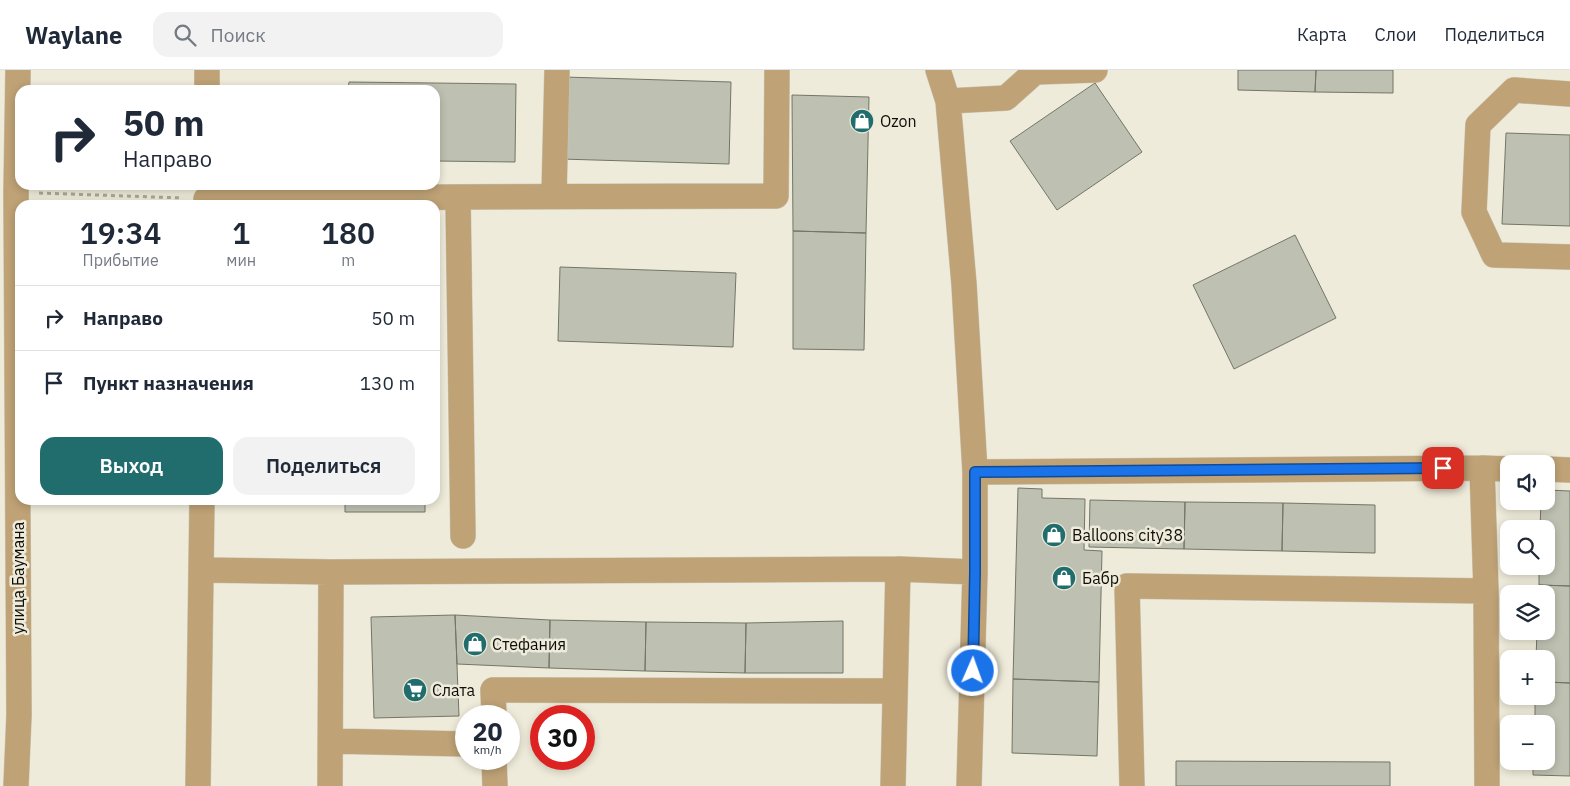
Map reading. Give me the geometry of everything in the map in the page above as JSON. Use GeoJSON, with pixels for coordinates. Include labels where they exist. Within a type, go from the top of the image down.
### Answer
{"type":"FeatureCollection","features":[{"type":"Feature","properties":{"kind":"street","name":"улица Баумана"},"geometry":{"type":"LineString","coordinates":[[18,70],[18,85]]}},
{"type":"Feature","properties":{"kind":"street"},"geometry":{"type":"LineString","coordinates":[[207,70],[207,85]]}},
{"type":"Feature","properties":{"kind":"street"},"geometry":{"type":"LineString","coordinates":[[554,196],[557,70]]}},
{"type":"Feature","properties":{"kind":"street"},"geometry":{"type":"LineString","coordinates":[[206,196],[776,196],[777,70]]}},
{"type":"Feature","properties":{"kind":"street"},"geometry":{"type":"LineString","coordinates":[[938,70],[948,101],[964,284],[975,472],[975,572],[969,786]]}},
{"type":"Feature","properties":{"kind":"street"},"geometry":{"type":"LineString","coordinates":[[948,101],[1006,98],[1035,72],[1095,70]]}},
{"type":"Feature","properties":{"kind":"street"},"geometry":{"type":"LineString","coordinates":[[1570,94],[1514,90],[1478,124],[1474,212],[1494,255],[1570,257]]}},
{"type":"Feature","properties":{"kind":"street","name":"улица Баумана"},"geometry":{"type":"LineString","coordinates":[[16,192],[16,200]]}},
{"type":"Feature","properties":{"kind":"street"},"geometry":{"type":"LineString","coordinates":[[458,197],[463,536]]}},
{"type":"Feature","properties":{"kind":"street"},"geometry":{"type":"LineString","coordinates":[[1482,468],[1486,591],[1487,786]]}},
{"type":"Feature","properties":{"kind":"street"},"geometry":{"type":"LineString","coordinates":[[975,472],[1500,469]]}},
{"type":"Feature","properties":{"kind":"street"},"geometry":{"type":"LineString","coordinates":[[1555,469],[1570,470]]}},
{"type":"Feature","properties":{"kind":"street","name":"улица Баумана"},"geometry":{"type":"LineString","coordinates":[[16,786],[19,715],[18,505]]}},
{"type":"Feature","properties":{"kind":"street"},"geometry":{"type":"LineString","coordinates":[[198,786],[202,505]]}},
{"type":"Feature","properties":{"kind":"street"},"geometry":{"type":"LineString","coordinates":[[201,570],[331,572],[898,569],[975,572]]}},
{"type":"Feature","properties":{"kind":"street"},"geometry":{"type":"LineString","coordinates":[[893,786],[898,569]]}},
{"type":"Feature","properties":{"kind":"street"},"geometry":{"type":"LineString","coordinates":[[330,786],[331,572]]}},
{"type":"Feature","properties":{"kind":"street"},"geometry":{"type":"LineString","coordinates":[[1132,786],[1126,586],[1486,591]]}},
{"type":"Feature","properties":{"kind":"street"},"geometry":{"type":"LineString","coordinates":[[494,705],[493,690],[894,690]]}},
{"type":"Feature","properties":{"kind":"street"},"geometry":{"type":"LineString","coordinates":[[0,744],[19,715]]}},
{"type":"Feature","properties":{"kind":"street"},"geometry":{"type":"LineString","coordinates":[[331,741],[455,744]]}},
{"type":"Feature","properties":{"kind":"street"},"geometry":{"type":"LineString","coordinates":[[494,770],[495,786]]}},
{"type":"Feature","properties":{"kind":"path"},"geometry":{"type":"LineString","coordinates":[[16,192],[206,196]]}},
{"type":"Feature","properties":{"kind":"building"},"geometry":{"type":"Polygon","coordinates":[[[1238,70],[1316,70],[1315,92],[1238,90],[1238,70]]]}},
{"type":"Feature","properties":{"kind":"building"},"geometry":{"type":"Polygon","coordinates":[[[1316,70],[1393,70],[1393,93],[1315,92],[1316,70]]]}},
{"type":"Feature","properties":{"kind":"building"},"geometry":{"type":"Polygon","coordinates":[[[564,77],[731,82],[729,164],[561,159],[564,77]]]}},
{"type":"Feature","properties":{"kind":"building"},"geometry":{"type":"Polygon","coordinates":[[[349,82],[516,84],[515,162],[440,161],[440,85],[349,85],[349,82]]]}},
{"type":"Feature","properties":{"kind":"building"},"geometry":{"type":"Polygon","coordinates":[[[1095,83],[1142,152],[1057,210],[1010,141],[1095,83]]]}},
{"type":"Feature","properties":{"kind":"building"},"geometry":{"type":"Polygon","coordinates":[[[792,95],[869,97],[866,233],[793,231],[792,95]]]}},
{"type":"Feature","properties":{"kind":"building"},"geometry":{"type":"Polygon","coordinates":[[[1506,133],[1570,135],[1570,226],[1502,224],[1506,133]]]}},
{"type":"Feature","properties":{"kind":"building"},"geometry":{"type":"Polygon","coordinates":[[[793,231],[866,233],[864,350],[793,349],[793,231]]]}},
{"type":"Feature","properties":{"kind":"building"},"geometry":{"type":"Polygon","coordinates":[[[1295,235],[1336,318],[1234,369],[1193,285],[1295,235]]]}},
{"type":"Feature","properties":{"kind":"building"},"geometry":{"type":"Polygon","coordinates":[[[560,267],[736,273],[733,347],[558,341],[560,267]]]}},
{"type":"Feature","properties":{"kind":"building"},"geometry":{"type":"Polygon","coordinates":[[[1018,488],[1042,489],[1042,498],[1085,499],[1084,550],[1102,551],[1099,682],[1013,679],[1018,488]]]}},
{"type":"Feature","properties":{"kind":"building"},"geometry":{"type":"Polygon","coordinates":[[[1555,490],[1570,491],[1570,586],[1539,585],[1539,575],[1555,575],[1555,520],[1540,520],[1541,510],[1555,510],[1555,490]]]}},
{"type":"Feature","properties":{"kind":"building"},"geometry":{"type":"Polygon","coordinates":[[[1090,500],[1185,502],[1184,549],[1089,547],[1090,500]]]}},
{"type":"Feature","properties":{"kind":"building"},"geometry":{"type":"Polygon","coordinates":[[[1185,502],[1283,503],[1282,551],[1184,549],[1185,502]]]}},
{"type":"Feature","properties":{"kind":"building"},"geometry":{"type":"Polygon","coordinates":[[[1283,503],[1375,505],[1375,553],[1282,551],[1283,503]]]}},
{"type":"Feature","properties":{"kind":"building"},"geometry":{"type":"Polygon","coordinates":[[[345,505],[425,505],[425,512],[345,512],[345,505]]]}},
{"type":"Feature","properties":{"kind":"building"},"geometry":{"type":"Polygon","coordinates":[[[1555,586],[1570,586],[1570,683],[1555,682],[1555,650],[1536,650],[1537,640],[1555,640],[1555,586]]]}},
{"type":"Feature","properties":{"kind":"building"},"geometry":{"type":"Polygon","coordinates":[[[455,615],[550,620],[549,668],[457,664],[455,615]]]}},
{"type":"Feature","properties":{"kind":"building","name":"Слата"},"geometry":{"type":"Polygon","coordinates":[[[455,615],[459,705],[455,705],[455,716],[374,718],[371,617],[455,615]]]}},
{"type":"Feature","properties":{"kind":"building"},"geometry":{"type":"Polygon","coordinates":[[[550,620],[646,622],[645,671],[549,668],[550,620]]]}},
{"type":"Feature","properties":{"kind":"building"},"geometry":{"type":"Polygon","coordinates":[[[843,621],[843,673],[745,673],[746,623],[843,621]]]}},
{"type":"Feature","properties":{"kind":"building"},"geometry":{"type":"Polygon","coordinates":[[[646,622],[746,623],[745,673],[645,671],[646,622]]]}},
{"type":"Feature","properties":{"kind":"building"},"geometry":{"type":"Polygon","coordinates":[[[1013,679],[1099,682],[1097,756],[1012,753],[1013,679]]]}},
{"type":"Feature","properties":{"kind":"building"},"geometry":{"type":"Polygon","coordinates":[[[1555,682],[1570,683],[1570,776],[1533,775],[1533,770],[1555,770],[1555,715],[1535,715],[1535,705],[1555,705],[1555,682]]]}},
{"type":"Feature","properties":{"kind":"building"},"geometry":{"type":"Polygon","coordinates":[[[1176,761],[1390,762],[1390,786],[1176,786],[1176,761]]]}},
{"type":"Feature","properties":{"kind":"place","name":"Ozon"},"geometry":{"type":"Point","coordinates":[862,121]}},
{"type":"Feature","properties":{"kind":"place","name":"Balloons city38"},"geometry":{"type":"Point","coordinates":[1054,535]}},
{"type":"Feature","properties":{"kind":"place","name":"Бабр"},"geometry":{"type":"Point","coordinates":[1064,578]}},
{"type":"Feature","properties":{"kind":"place","name":"Стефания"},"geometry":{"type":"Point","coordinates":[475,644]}},
{"type":"Feature","properties":{"kind":"place","name":"Слата"},"geometry":{"type":"Point","coordinates":[415,690]}},
{"type":"Feature","properties":{"kind":"route"},"geometry":{"type":"LineString","coordinates":[[973,671],[975,472],[1443,468]]}}]}
